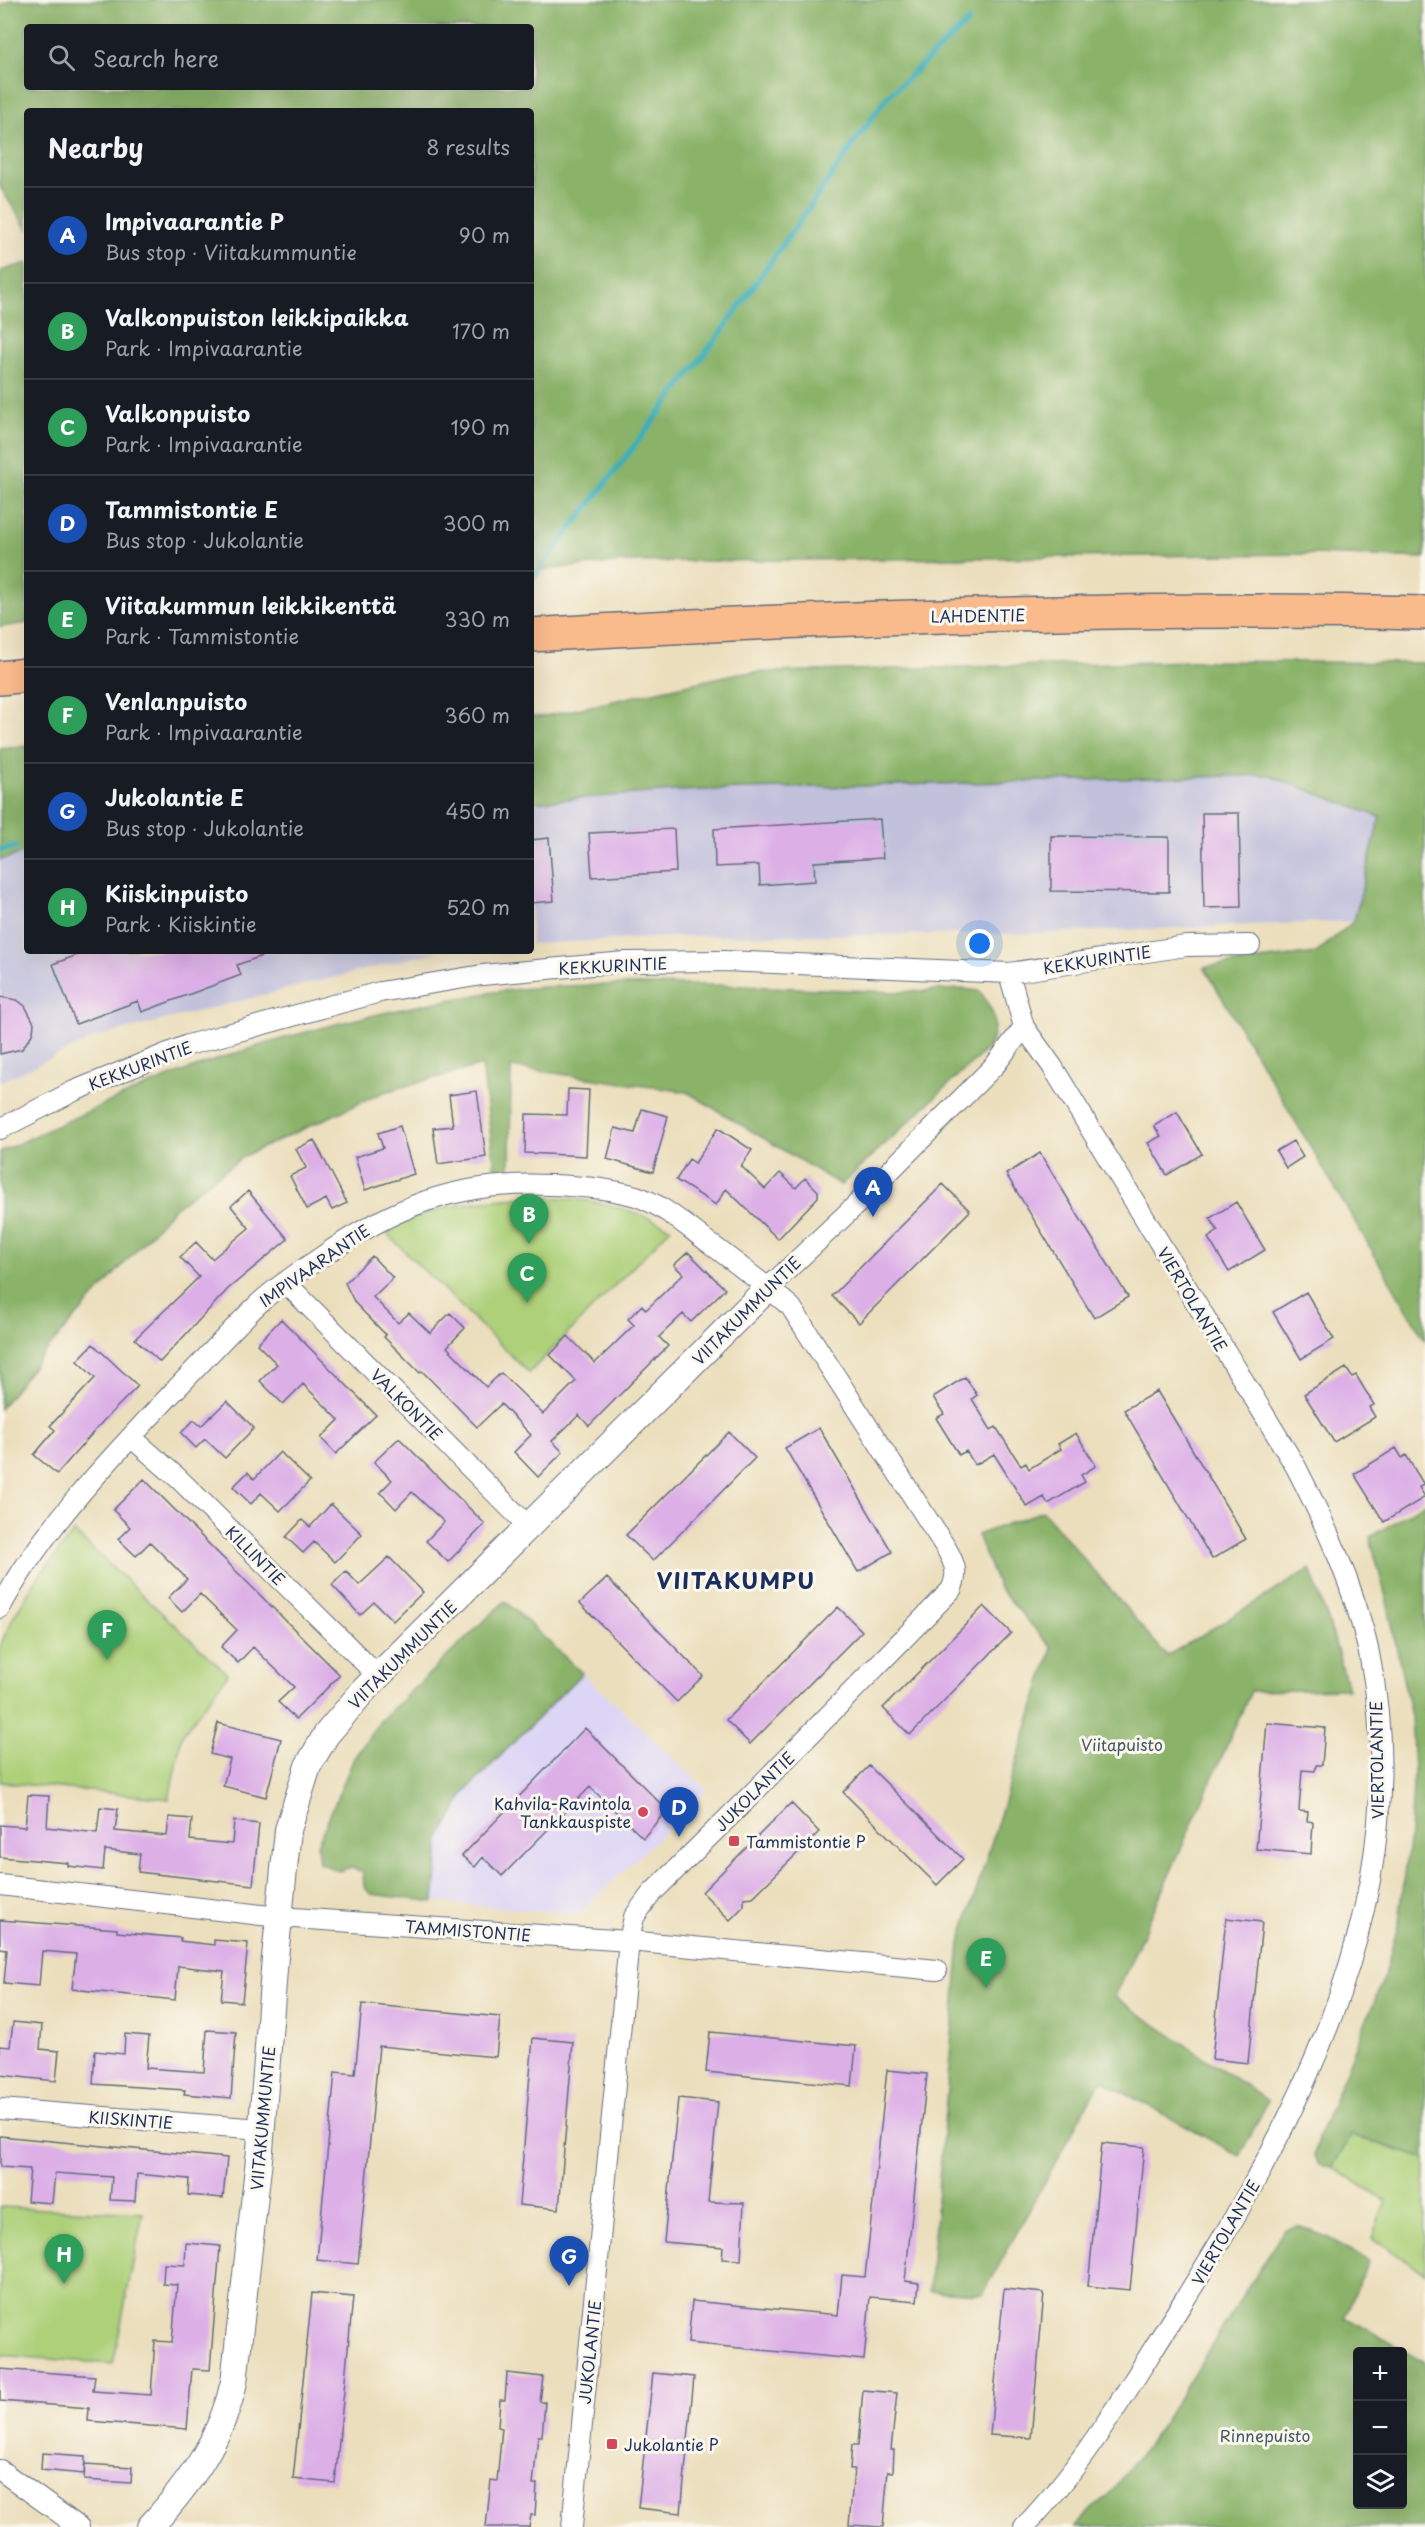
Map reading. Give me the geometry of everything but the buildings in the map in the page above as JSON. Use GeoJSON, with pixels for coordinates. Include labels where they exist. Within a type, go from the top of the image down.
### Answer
{"type":"FeatureCollection","features":[{"type":"Feature","properties":{"kind":"highway","name":"LAHDENTIE"},"geometry":{"type":"LineString","coordinates":[[534,635],[734,622],[923,615],[1180,612],[1425,613]]}},
{"type":"Feature","properties":{"kind":"highway"},"geometry":{"type":"LineString","coordinates":[[0,678],[24,675]]}},
{"type":"Feature","properties":{"kind":"street","name":"KEKKURINTIE"},"geometry":{"type":"LineString","coordinates":[[0,1129],[74,1091],[188,1045],[380,992],[482,975],[608,962],[724,962],[1009,973],[1186,946],[1250,945]]}},
{"type":"Feature","properties":{"kind":"street"},"geometry":{"type":"LineString","coordinates":[[1009,973],[1024,1026]]}},
{"type":"Feature","properties":{"kind":"street","name":"VIITAKUMMUNTIE"},"geometry":{"type":"LineString","coordinates":[[150,2527],[173,2501],[210,2450],[229,2406],[239,2352],[288,1830],[308,1766],[326,1735],[364,1690],[995,1065],[1024,1026]]}},
{"type":"Feature","properties":{"kind":"street","name":"VIERTOLANTIE"},"geometry":{"type":"LineString","coordinates":[[1024,1026],[1052,1066],[1296,1467],[1313,1501],[1352,1594],[1369,1652],[1378,1718],[1380,1790],[1373,1870],[1352,1962],[1339,2003],[1283,2131],[1210,2259],[1133,2380],[1058,2488],[1024,2527]]}},
{"type":"Feature","properties":{"kind":"street","name":"IMPIVAARANTIE"},"geometry":{"type":"LineString","coordinates":[[0,1608],[53,1525],[131,1437],[254,1307],[285,1282],[357,1232],[402,1209],[432,1198],[481,1187],[535,1184],[601,1189],[636,1197],[664,1209],[769,1287]]}},
{"type":"Feature","properties":{"kind":"street","name":"VALKONTIE"},"geometry":{"type":"LineString","coordinates":[[285,1282],[528,1526]]}},
{"type":"Feature","properties":{"kind":"street","name":"JUKOLANTIE"},"geometry":{"type":"LineString","coordinates":[[572,2527],[629,1941],[634,1917],[651,1894],[941,1601],[957,1579],[955,1565],[946,1548],[791,1307],[769,1287]]}},
{"type":"Feature","properties":{"kind":"street","name":"KILLINTIE"},"geometry":{"type":"LineString","coordinates":[[131,1437],[179,1479],[379,1677]]}},
{"type":"Feature","properties":{"kind":"street","name":"TAMMISTONTIE"},"geometry":{"type":"LineString","coordinates":[[0,1885],[279,1917],[629,1941],[937,1970]]}},
{"type":"Feature","properties":{"kind":"street","name":"KIISKINTIE"},"geometry":{"type":"LineString","coordinates":[[0,2109],[261,2129]]}},
{"type":"Feature","properties":{"kind":"street"},"geometry":{"type":"LineString","coordinates":[[0,2470],[79,2527]]}},
{"type":"Feature","properties":{"kind":"shaded area"},"geometry":{"type":"Polygon","coordinates":[[[1268,775],[1381,817],[1354,921],[1022,934],[692,936],[534,944],[534,802],[673,791],[1268,775]]]}},
{"type":"Feature","properties":{"kind":"shaded area"},"geometry":{"type":"Polygon","coordinates":[[[24,853],[24,954],[427,954],[97,1037],[0,1082],[0,860],[24,853]]]}},
{"type":"Feature","properties":{"kind":"shaded area"},"geometry":{"type":"Polygon","coordinates":[[[582,1673],[707,1790],[579,1914],[434,1902],[440,1838],[465,1792],[582,1673]]]}},
{"type":"Feature","properties":{"kind":"green space"},"geometry":{"type":"Polygon","coordinates":[[[10,0],[1425,0],[1425,558],[1316,554],[622,562],[534,571],[534,108],[24,108],[24,224],[0,187],[0,6],[10,0]]]}},
{"type":"Feature","properties":{"kind":"green space"},"geometry":{"type":"Polygon","coordinates":[[[24,264],[24,623],[0,627],[0,271],[24,264]]]}},
{"type":"Feature","properties":{"kind":"green space"},"geometry":{"type":"Polygon","coordinates":[[[1193,661],[1425,663],[1425,1340],[1204,967],[1316,953],[1354,921],[1380,817],[1268,775],[673,791],[534,802],[534,716],[541,717],[739,673],[1193,661]]]}},
{"type":"Feature","properties":{"kind":"green space"},"geometry":{"type":"Polygon","coordinates":[[[24,746],[24,853],[0,860],[0,749],[24,746]]]}},
{"type":"Feature","properties":{"kind":"green space"},"geometry":{"type":"Polygon","coordinates":[[[718,985],[896,992],[964,989],[980,991],[992,1011],[994,1029],[990,1046],[841,1185],[687,1092],[511,1067],[510,1168],[495,1170],[482,1065],[384,1092],[244,1156],[174,1208],[41,1356],[0,1409],[0,1152],[114,1100],[201,1065],[292,1036],[386,1012],[482,994],[540,987],[718,985]]]}},
{"type":"Feature","properties":{"kind":"green space"},"geometry":{"type":"Polygon","coordinates":[[[534,1197],[604,1204],[637,1213],[671,1228],[529,1373],[385,1232],[439,1209],[476,1202],[534,1197]]]}},
{"type":"Feature","properties":{"kind":"green space"},"geometry":{"type":"Polygon","coordinates":[[[1425,1503],[1425,2159],[1352,2135],[1332,2167],[1319,2164],[1314,2156],[1318,2139],[1383,1980],[1399,1922],[1410,1834],[1414,1770],[1411,1717],[1387,1601],[1370,1537],[1425,1503]]]}},
{"type":"Feature","properties":{"kind":"green space","name":"Viitapuisto"},"geometry":{"type":"Polygon","coordinates":[[[1043,1511],[1167,1656],[1310,1569],[1332,1632],[1348,1689],[1251,1691],[1115,1997],[1268,2101],[1240,2156],[1101,2080],[983,2294],[929,2291],[960,1943],[1052,1648],[999,1588],[977,1535],[1043,1511]]]}},
{"type":"Feature","properties":{"kind":"green space"},"geometry":{"type":"Polygon","coordinates":[[[74,1532],[228,1674],[182,1735],[169,1799],[0,1782],[0,1646],[14,1616],[40,1574],[74,1532]]]}},
{"type":"Feature","properties":{"kind":"green space"},"geometry":{"type":"Polygon","coordinates":[[[505,1601],[582,1673],[465,1792],[440,1838],[434,1902],[371,1894],[364,1887],[363,1872],[351,1867],[339,1871],[319,1863],[317,1845],[354,1758],[380,1721],[505,1601]]]}},
{"type":"Feature","properties":{"kind":"green space"},"geometry":{"type":"Polygon","coordinates":[[[1351,2135],[1425,2159],[1425,2273],[1372,2238],[1386,2200],[1332,2167],[1351,2135]]]}},
{"type":"Feature","properties":{"kind":"green space"},"geometry":{"type":"Polygon","coordinates":[[[0,2207],[143,2213],[113,2364],[0,2355],[0,2207]]]}},
{"type":"Feature","properties":{"kind":"green space","name":"Rinnepuisto"},"geometry":{"type":"Polygon","coordinates":[[[1298,2226],[1327,2237],[1368,2261],[1345,2317],[1398,2347],[1353,2347],[1353,2509],[1407,2509],[1407,2352],[1425,2362],[1425,2527],[1075,2527],[1113,2489],[1158,2431],[1284,2230],[1298,2226]]]}},
{"type":"Feature","properties":{"kind":"waterway"},"geometry":{"type":"LineString","coordinates":[[534,577],[722,331],[886,98],[968,22]]}},
{"type":"Feature","properties":{"kind":"waterway"},"geometry":{"type":"LineString","coordinates":[[0,850],[16,847]]}},
{"type":"Feature","properties":{"kind":"place","name":"Impivaarantie P"},"geometry":{"type":"Point","coordinates":[873,1217]}},
{"type":"Feature","properties":{"kind":"place","name":"Valkonpuiston leikkipaikka"},"geometry":{"type":"Point","coordinates":[529,1244]}},
{"type":"Feature","properties":{"kind":"place","name":"Valkonpuisto"},"geometry":{"type":"Point","coordinates":[527,1303]}},
{"type":"Feature","properties":{"kind":"place","name":"Venlanpuisto"},"geometry":{"type":"Point","coordinates":[107,1660]}},
{"type":"Feature","properties":{"kind":"place","name":"Kahvila-Ravintola Tankkauspiste"},"geometry":{"type":"Point","coordinates":[643,1812]}},
{"type":"Feature","properties":{"kind":"place","name":"Tammistontie E"},"geometry":{"type":"Point","coordinates":[679,1837]}},
{"type":"Feature","properties":{"kind":"place","name":"Tammistontie P"},"geometry":{"type":"Point","coordinates":[734,1841]}},
{"type":"Feature","properties":{"kind":"place","name":"Viitakummun leikkikenttä"},"geometry":{"type":"Point","coordinates":[986,1988]}},
{"type":"Feature","properties":{"kind":"place","name":"Kiiskinpuisto"},"geometry":{"type":"Point","coordinates":[64,2284]}},
{"type":"Feature","properties":{"kind":"place","name":"Jukolantie E"},"geometry":{"type":"Point","coordinates":[569,2286]}},
{"type":"Feature","properties":{"kind":"place","name":"Jukolantie P"},"geometry":{"type":"Point","coordinates":[612,2444]}},
{"type":"Feature","properties":{"kind":"district","name":"VIITAKUMPU"},"geometry":{"type":"Point","coordinates":[736,1579]}}]}
